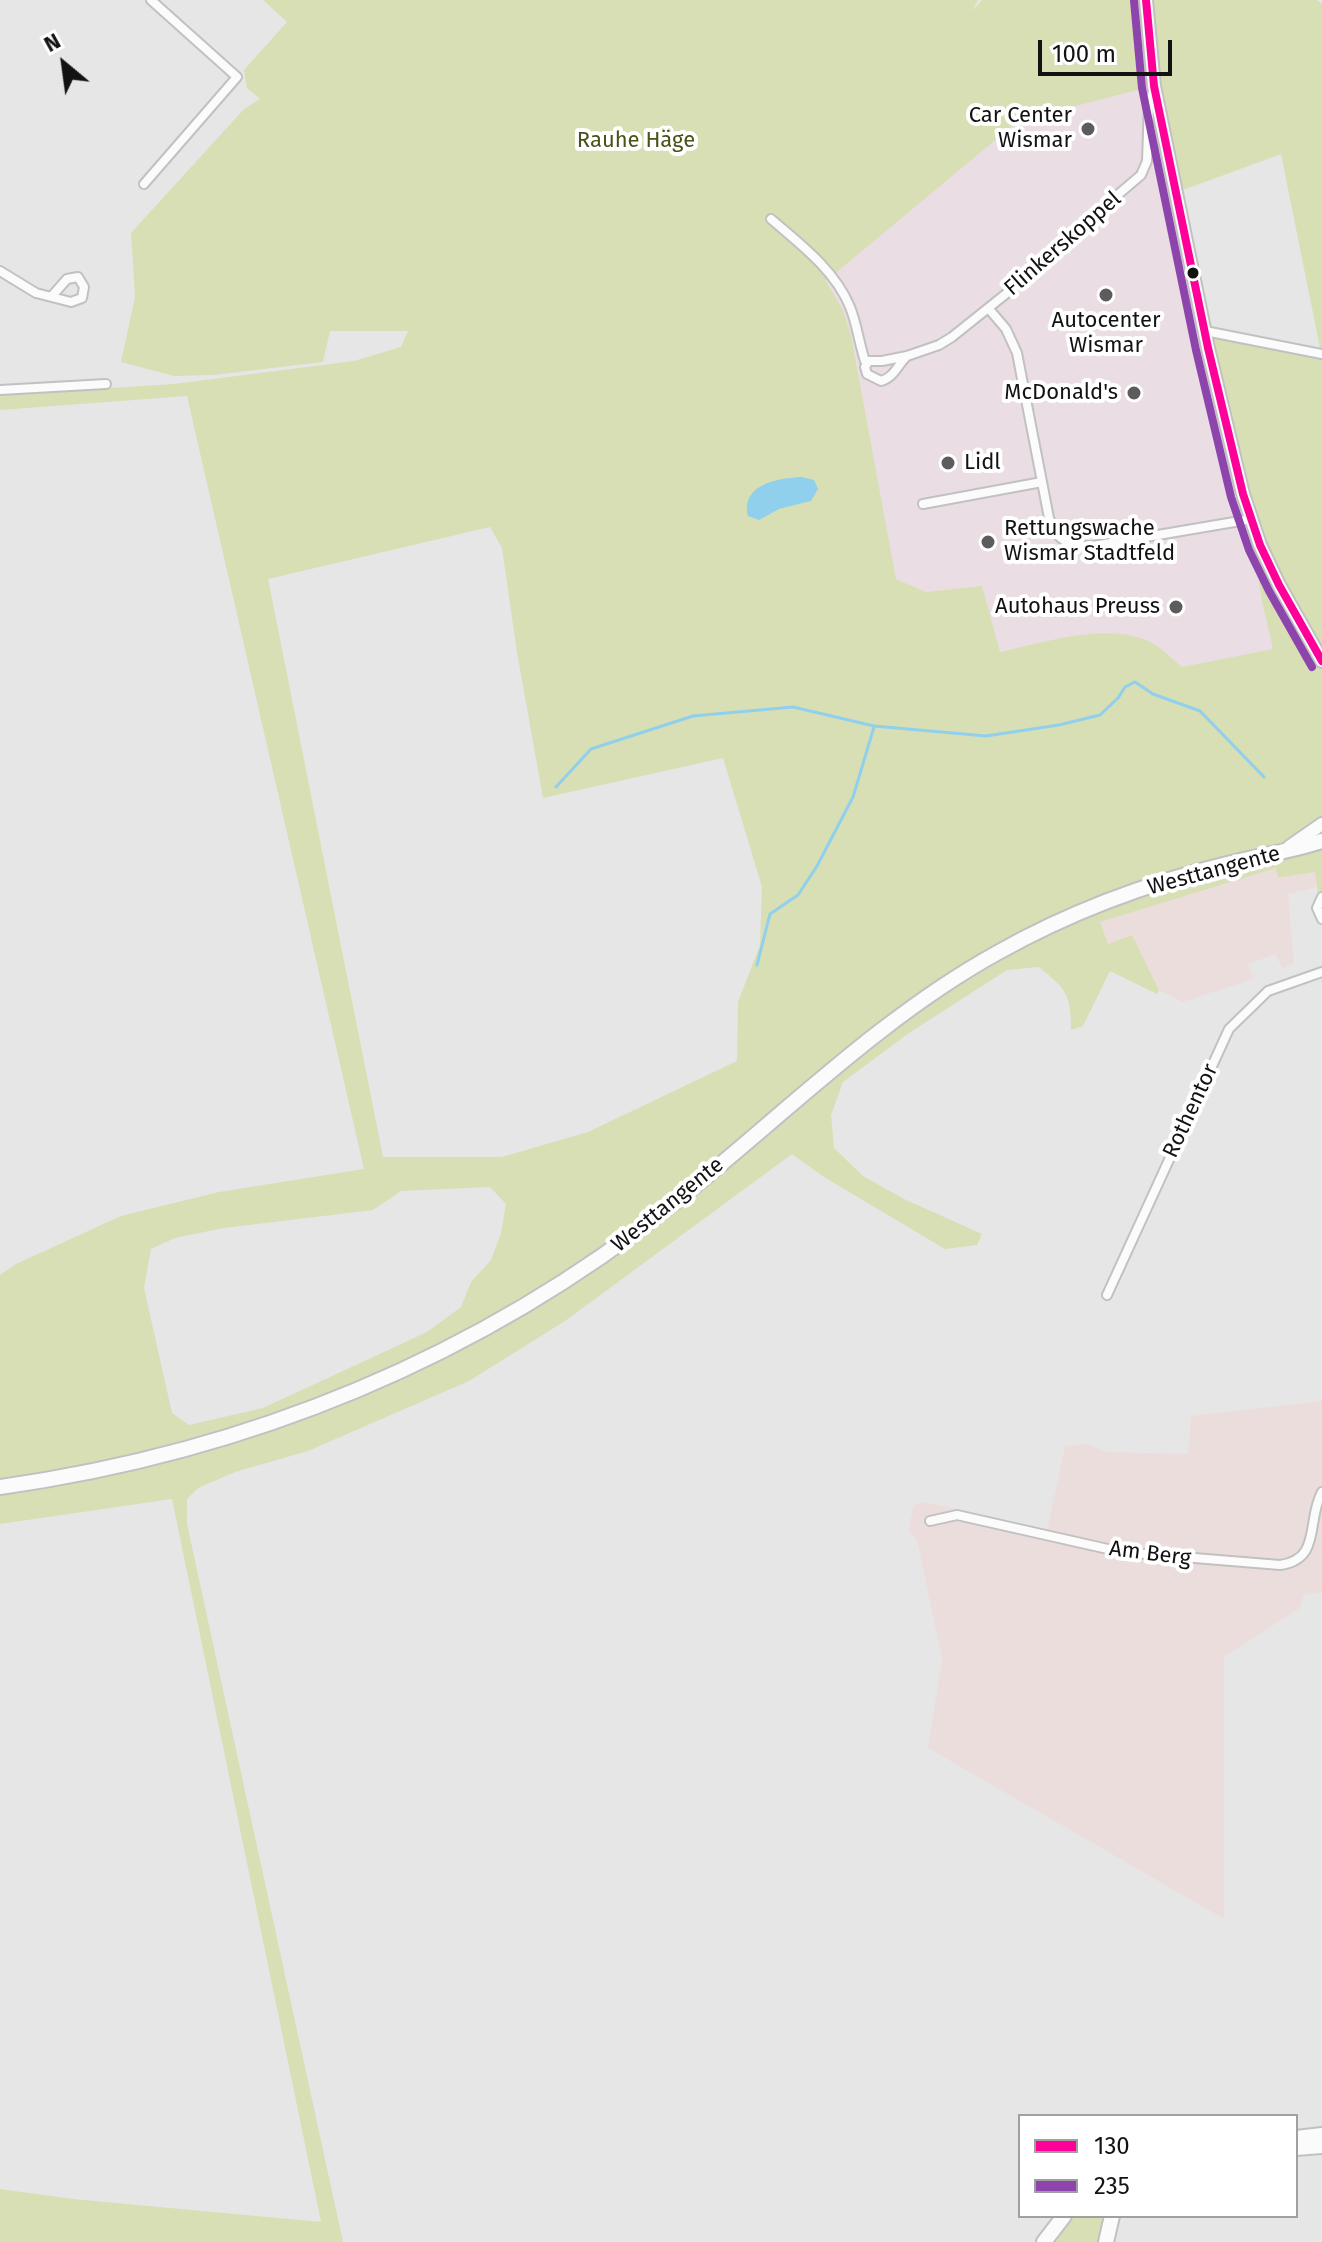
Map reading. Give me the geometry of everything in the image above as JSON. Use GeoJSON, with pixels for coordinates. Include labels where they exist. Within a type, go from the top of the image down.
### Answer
{"type":"FeatureCollection","features":[{"type":"Feature","properties":{"kind":"highway","name":"Westtangente"},"geometry":{"type":"LineString","coordinates":[[0,1487],[89,1473],[185,1451],[267,1426],[408,1369],[473,1336],[608,1253],[678,1199],[860,1046],[974,967],[1094,907],[1190,874],[1322,841]]}},
{"type":"Feature","properties":{"kind":"highway","name":"Westtangente"},"geometry":{"type":"LineString","coordinates":[[1297,849],[1322,849]]}},
{"type":"Feature","properties":{"kind":"highway"},"geometry":{"type":"LineString","coordinates":[[1298,2138],[1322,2135]]}},
{"type":"Feature","properties":{"kind":"highway"},"geometry":{"type":"LineString","coordinates":[[1298,2148],[1322,2146]]}},
{"type":"Feature","properties":{"kind":"highway"},"geometry":{"type":"LineString","coordinates":[[1044,2242],[1062,2218]]}},
{"type":"Feature","properties":{"kind":"highway"},"geometry":{"type":"LineString","coordinates":[[1106,2242],[1112,2218]]}},
{"type":"Feature","properties":{"kind":"main road"},"geometry":{"type":"LineString","coordinates":[[1146,0],[1154,89],[1222,412],[1260,545],[1322,661]]}},
{"type":"Feature","properties":{"kind":"main road"},"geometry":{"type":"LineString","coordinates":[[1279,853],[1322,824]]}},
{"type":"Feature","properties":{"kind":"street"},"geometry":{"type":"LineString","coordinates":[[144,184],[237,77],[151,0]]}},
{"type":"Feature","properties":{"kind":"street","name":"Flinkerskoppel"},"geometry":{"type":"LineString","coordinates":[[907,356],[891,377],[881,381],[867,374],[865,367],[868,362],[907,356],[939,345],[989,309],[1062,249],[1081,226],[1141,175],[1147,161],[1149,103],[1154,89]]}},
{"type":"Feature","properties":{"kind":"street"},"geometry":{"type":"LineString","coordinates":[[771,219],[804,247],[837,284],[849,305],[865,361],[868,362]]}},
{"type":"Feature","properties":{"kind":"street"},"geometry":{"type":"LineString","coordinates":[[0,271],[27,289],[52,296]]}},
{"type":"Feature","properties":{"kind":"street"},"geometry":{"type":"LineString","coordinates":[[989,309],[1006,329],[1017,353],[1051,527],[1058,537],[1076,546],[1093,546],[1252,519]]}},
{"type":"Feature","properties":{"kind":"street"},"geometry":{"type":"LineString","coordinates":[[1205,331],[1322,354]]}},
{"type":"Feature","properties":{"kind":"street"},"geometry":{"type":"LineString","coordinates":[[0,390],[106,384]]}},
{"type":"Feature","properties":{"kind":"street"},"geometry":{"type":"LineString","coordinates":[[923,504],[1042,482]]}},
{"type":"Feature","properties":{"kind":"street"},"geometry":{"type":"LineString","coordinates":[[1322,897],[1317,908],[1322,919]]}},
{"type":"Feature","properties":{"kind":"street","name":"Rothentor"},"geometry":{"type":"LineString","coordinates":[[1107,1295],[1229,1029],[1268,991],[1322,972]]}},
{"type":"Feature","properties":{"kind":"street","name":"Am Berg"},"geometry":{"type":"LineString","coordinates":[[930,1521],[957,1515],[1121,1552],[1280,1565],[1298,1561],[1310,1550],[1315,1534],[1317,1503],[1322,1492]]}},
{"type":"Feature","properties":{"kind":"shaded area"},"geometry":{"type":"Polygon","coordinates":[[[1154,86],[1274,649],[1182,667],[1148,641],[1086,634],[1000,652],[982,587],[926,592],[896,580],[851,335],[843,310],[826,281],[1014,121],[1154,86]]]}},
{"type":"Feature","properties":{"kind":"shaded area"},"geometry":{"type":"Polygon","coordinates":[[[1276,868],[1278,878],[1315,872],[1317,887],[1288,894],[1294,963],[1282,969],[1276,954],[1248,964],[1253,979],[1183,1002],[1159,990],[1132,936],[1107,944],[1099,922],[1276,868]]]}},
{"type":"Feature","properties":{"kind":"shaded area"},"geometry":{"type":"Polygon","coordinates":[[[1322,1401],[1322,1592],[1304,1595],[1300,1608],[1224,1657],[1224,1919],[928,1748],[942,1659],[917,1540],[908,1531],[914,1505],[925,1502],[1047,1530],[1065,1446],[1088,1444],[1107,1452],[1188,1454],[1191,1416],[1322,1401]]]}},
{"type":"Feature","properties":{"kind":"green space","name":"Rauhe Häge"},"geometry":{"type":"Polygon","coordinates":[[[263,0],[978,0],[972,11],[982,0],[1317,0],[1322,4],[1322,923],[1315,872],[1278,878],[1276,868],[1100,922],[1108,944],[1132,935],[1159,990],[1157,994],[1110,971],[1083,1026],[1071,1030],[1068,1000],[1055,981],[1039,967],[1007,970],[909,1033],[843,1082],[831,1115],[834,1148],[863,1176],[904,1199],[982,1234],[977,1245],[945,1249],[824,1177],[792,1154],[565,1321],[469,1381],[308,1451],[235,1472],[198,1488],[187,1499],[187,1524],[343,2242],[0,2242],[0,2189],[73,2199],[321,2222],[172,1499],[0,1524],[0,1493],[136,1470],[204,1453],[337,1407],[463,1349],[543,1303],[638,1238],[725,1171],[848,1065],[926,1007],[1009,956],[1096,912],[1095,909],[950,981],[678,1199],[473,1336],[267,1426],[0,1487],[0,1275],[16,1264],[121,1216],[219,1192],[364,1169],[187,396],[0,410],[0,395],[174,384],[354,361],[401,347],[408,331],[330,331],[323,362],[213,375],[174,376],[121,362],[135,297],[131,233],[244,109],[260,99],[247,88],[244,70],[287,22],[263,0]],[[1153,86],[1018,121],[826,281],[843,310],[851,335],[896,579],[926,592],[982,586],[1000,652],[1074,636],[1113,633],[1148,641],[1182,667],[1273,649],[1208,332],[1321,353],[1281,154],[1175,193],[1153,86]],[[490,527],[268,579],[383,1157],[502,1157],[588,1132],[737,1061],[738,1002],[760,945],[762,887],[723,758],[543,798],[502,548],[490,527]],[[490,1187],[401,1191],[373,1210],[224,1228],[175,1238],[151,1249],[144,1288],[172,1413],[189,1425],[263,1408],[427,1332],[461,1307],[471,1282],[491,1260],[501,1233],[506,1204],[490,1187]]]}},
{"type":"Feature","properties":{"kind":"green space"},"geometry":{"type":"Polygon","coordinates":[[[1068,2218],[1107,2218],[1103,2242],[1050,2242],[1068,2218]]]}},
{"type":"Feature","properties":{"kind":"water"},"geometry":{"type":"Polygon","coordinates":[[[802,477],[814,480],[818,489],[811,501],[779,509],[759,520],[748,516],[747,505],[756,490],[773,481],[802,477]]]}},
{"type":"Feature","properties":{"kind":"waterway"},"geometry":{"type":"LineString","coordinates":[[556,787],[591,749],[693,716],[793,707],[874,726],[986,736],[1059,725],[1100,715],[1125,687],[1135,682],[1153,694],[1200,711],[1264,777]]}},
{"type":"Feature","properties":{"kind":"waterway"},"geometry":{"type":"LineString","coordinates":[[757,965],[770,914],[798,895],[853,797],[874,727]]}},
{"type":"Feature","properties":{"kind":"transit line","name":"130"},"geometry":{"type":"LineString","coordinates":[[1146,0],[1154,86],[1208,348],[1243,494],[1260,545],[1322,661]]}},
{"type":"Feature","properties":{"kind":"transit line","name":"235"},"geometry":{"type":"LineString","coordinates":[[1134,1],[1142,88],[1196,350],[1231,497],[1249,550],[1312,667]]}},
{"type":"Feature","properties":{"kind":"place","name":"Car Center Wismar"},"geometry":{"type":"Point","coordinates":[1088,129]}},
{"type":"Feature","properties":{"kind":"place","name":"Autocenter Wismar"},"geometry":{"type":"Point","coordinates":[1106,295]}},
{"type":"Feature","properties":{"kind":"place","name":"McDonald's"},"geometry":{"type":"Point","coordinates":[1134,393]}},
{"type":"Feature","properties":{"kind":"place","name":"Lidl"},"geometry":{"type":"Point","coordinates":[948,463]}},
{"type":"Feature","properties":{"kind":"place","name":"Rettungswache Wismar Stadtfeld"},"geometry":{"type":"Point","coordinates":[988,542]}},
{"type":"Feature","properties":{"kind":"place","name":"Autohaus Preuss"},"geometry":{"type":"Point","coordinates":[1176,607]}}]}
